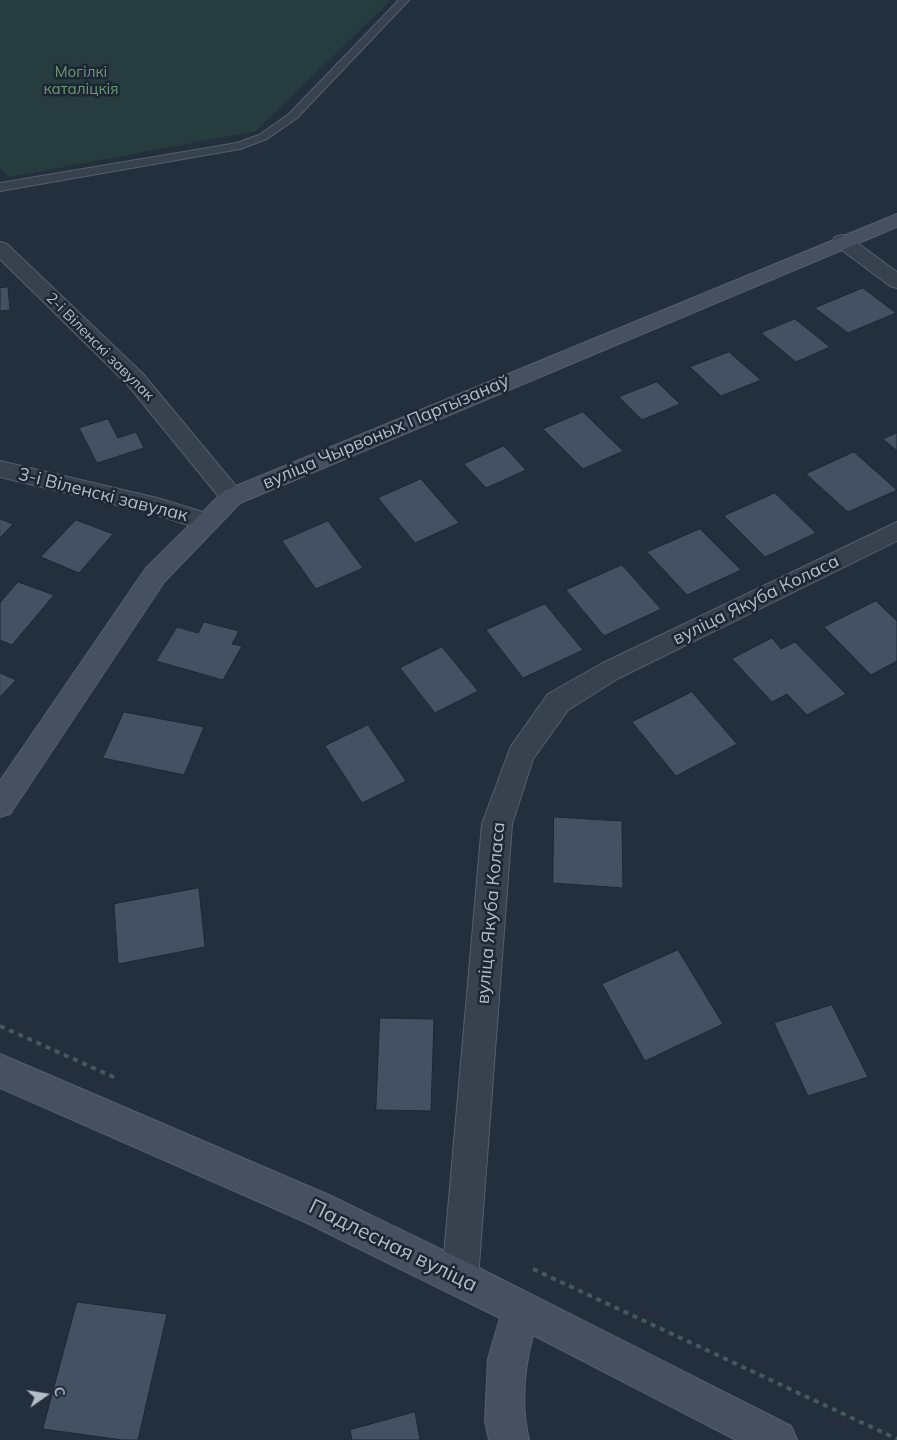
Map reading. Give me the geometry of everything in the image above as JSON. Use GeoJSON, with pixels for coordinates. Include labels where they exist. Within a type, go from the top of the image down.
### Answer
{"type":"FeatureCollection","features":[{"type":"Feature","properties":{"kind":"street","name":"вуліца Чырвоных Партызанаў"},"geometry":{"type":"LineString","coordinates":[[0,805],[155,575],[232,497],[842,241],[897,220]]}},
{"type":"Feature","properties":{"kind":"street"},"geometry":{"type":"LineString","coordinates":[[842,241],[897,282]]}},
{"type":"Feature","properties":{"kind":"street","name":"2-і Віленскі завулак"},"geometry":{"type":"LineString","coordinates":[[0,248],[135,379],[232,497]]}},
{"type":"Feature","properties":{"kind":"street","name":"3-і Віленскі завулак"},"geometry":{"type":"LineString","coordinates":[[0,469],[157,506],[207,522]]}},
{"type":"Feature","properties":{"kind":"street","name":"вуліца Якуба Коласа"},"geometry":{"type":"LineString","coordinates":[[460,1278],[497,824],[521,754],[558,702],[610,671],[897,531]]}},
{"type":"Feature","properties":{"kind":"street","name":"Падлесная вуліца"},"geometry":{"type":"LineString","coordinates":[[0,1071],[316,1208],[460,1278],[777,1440]]}},
{"type":"Feature","properties":{"kind":"street"},"geometry":{"type":"LineString","coordinates":[[509,1440],[505,1422],[507,1359],[521,1309]]}},
{"type":"Feature","properties":{"kind":"lane"},"geometry":{"type":"LineString","coordinates":[[0,187],[240,146],[263,137],[293,116],[404,0]]}},
{"type":"Feature","properties":{"kind":"green space","name":"Могілкі каталіцкія"},"geometry":{"type":"Polygon","coordinates":[[[0,0],[391,0],[256,131],[10,177],[0,168],[0,0]]]}},
{"type":"Feature","properties":{"kind":"building"},"geometry":{"type":"Polygon","coordinates":[[[8,287],[10,310],[0,311],[0,288],[8,287]]]}},
{"type":"Feature","properties":{"kind":"building"},"geometry":{"type":"Polygon","coordinates":[[[863,288],[896,313],[848,333],[815,308],[863,288]]]}},
{"type":"Feature","properties":{"kind":"building"},"geometry":{"type":"Polygon","coordinates":[[[795,319],[830,347],[796,362],[761,333],[795,319]]]}},
{"type":"Feature","properties":{"kind":"building"},"geometry":{"type":"Polygon","coordinates":[[[729,352],[761,380],[721,396],[690,367],[729,352]]]}},
{"type":"Feature","properties":{"kind":"building"},"geometry":{"type":"Polygon","coordinates":[[[657,382],[680,404],[642,420],[619,397],[657,382]]]}},
{"type":"Feature","properties":{"kind":"building"},"geometry":{"type":"Polygon","coordinates":[[[583,412],[623,451],[583,469],[543,429],[583,412]]]}},
{"type":"Feature","properties":{"kind":"building"},"geometry":{"type":"Polygon","coordinates":[[[108,419],[118,438],[136,432],[144,448],[97,463],[79,428],[108,419]]]}},
{"type":"Feature","properties":{"kind":"building"},"geometry":{"type":"Polygon","coordinates":[[[897,433],[897,451],[883,439],[897,433]]]}},
{"type":"Feature","properties":{"kind":"building"},"geometry":{"type":"Polygon","coordinates":[[[504,446],[526,470],[486,488],[464,464],[504,446]]]}},
{"type":"Feature","properties":{"kind":"building"},"geometry":{"type":"Polygon","coordinates":[[[854,452],[897,490],[848,512],[806,474],[854,452]]]}},
{"type":"Feature","properties":{"kind":"building"},"geometry":{"type":"Polygon","coordinates":[[[421,479],[459,523],[415,543],[378,498],[421,479]]]}},
{"type":"Feature","properties":{"kind":"building"},"geometry":{"type":"Polygon","coordinates":[[[775,493],[816,533],[765,557],[724,516],[775,493]]]}},
{"type":"Feature","properties":{"kind":"building"},"geometry":{"type":"Polygon","coordinates":[[[0,519],[13,524],[0,538],[0,519]]]}},
{"type":"Feature","properties":{"kind":"building"},"geometry":{"type":"Polygon","coordinates":[[[76,520],[113,534],[79,573],[41,557],[76,520]]]}},
{"type":"Feature","properties":{"kind":"building"},"geometry":{"type":"Polygon","coordinates":[[[328,521],[363,568],[316,589],[282,541],[328,521]]]}},
{"type":"Feature","properties":{"kind":"building"},"geometry":{"type":"Polygon","coordinates":[[[700,529],[741,570],[687,595],[647,552],[700,529]]]}},
{"type":"Feature","properties":{"kind":"building"},"geometry":{"type":"Polygon","coordinates":[[[622,565],[661,609],[604,636],[566,590],[622,565]]]}},
{"type":"Feature","properties":{"kind":"building"},"geometry":{"type":"Polygon","coordinates":[[[18,582],[54,595],[12,645],[0,640],[0,603],[18,582]]]}},
{"type":"Feature","properties":{"kind":"building"},"geometry":{"type":"Polygon","coordinates":[[[876,601],[897,621],[897,661],[871,675],[824,627],[876,601]]]}},
{"type":"Feature","properties":{"kind":"building"},"geometry":{"type":"Polygon","coordinates":[[[545,604],[583,650],[523,678],[486,630],[545,604]]]}},
{"type":"Feature","properties":{"kind":"building"},"geometry":{"type":"Polygon","coordinates":[[[204,622],[239,631],[232,644],[242,646],[223,680],[156,661],[177,627],[198,633],[204,622]]]}},
{"type":"Feature","properties":{"kind":"building"},"geometry":{"type":"Polygon","coordinates":[[[772,638],[781,649],[795,642],[846,694],[807,715],[787,694],[772,702],[732,659],[772,638]]]}},
{"type":"Feature","properties":{"kind":"building"},"geometry":{"type":"Polygon","coordinates":[[[442,647],[478,691],[435,713],[400,668],[442,647]]]}},
{"type":"Feature","properties":{"kind":"building"},"geometry":{"type":"Polygon","coordinates":[[[0,673],[16,680],[0,697],[0,673]]]}},
{"type":"Feature","properties":{"kind":"building"},"geometry":{"type":"Polygon","coordinates":[[[692,692],[737,744],[676,776],[632,722],[692,692]]]}},
{"type":"Feature","properties":{"kind":"building"},"geometry":{"type":"Polygon","coordinates":[[[124,712],[204,727],[184,775],[103,758],[124,712]]]}},
{"type":"Feature","properties":{"kind":"building"},"geometry":{"type":"Polygon","coordinates":[[[368,725],[406,781],[362,803],[325,746],[368,725]]]}},
{"type":"Feature","properties":{"kind":"building"},"geometry":{"type":"Polygon","coordinates":[[[554,817],[622,821],[623,888],[553,883],[554,817]]]}},
{"type":"Feature","properties":{"kind":"building"},"geometry":{"type":"Polygon","coordinates":[[[199,888],[205,947],[118,964],[114,904],[199,888]]]}},
{"type":"Feature","properties":{"kind":"building"},"geometry":{"type":"Polygon","coordinates":[[[678,950],[723,1024],[645,1061],[602,984],[678,950]]]}},
{"type":"Feature","properties":{"kind":"building"},"geometry":{"type":"Polygon","coordinates":[[[832,1005],[868,1077],[808,1096],[774,1023],[832,1005]]]}},
{"type":"Feature","properties":{"kind":"building"},"geometry":{"type":"Polygon","coordinates":[[[380,1018],[434,1019],[431,1111],[376,1110],[380,1018]]]}},
{"type":"Feature","properties":{"kind":"building"},"geometry":{"type":"Polygon","coordinates":[[[77,1302],[167,1314],[138,1440],[122,1440],[43,1429],[77,1302]]]}},
{"type":"Feature","properties":{"kind":"building"},"geometry":{"type":"Polygon","coordinates":[[[415,1412],[420,1440],[352,1440],[350,1430],[415,1412]]]}}]}
